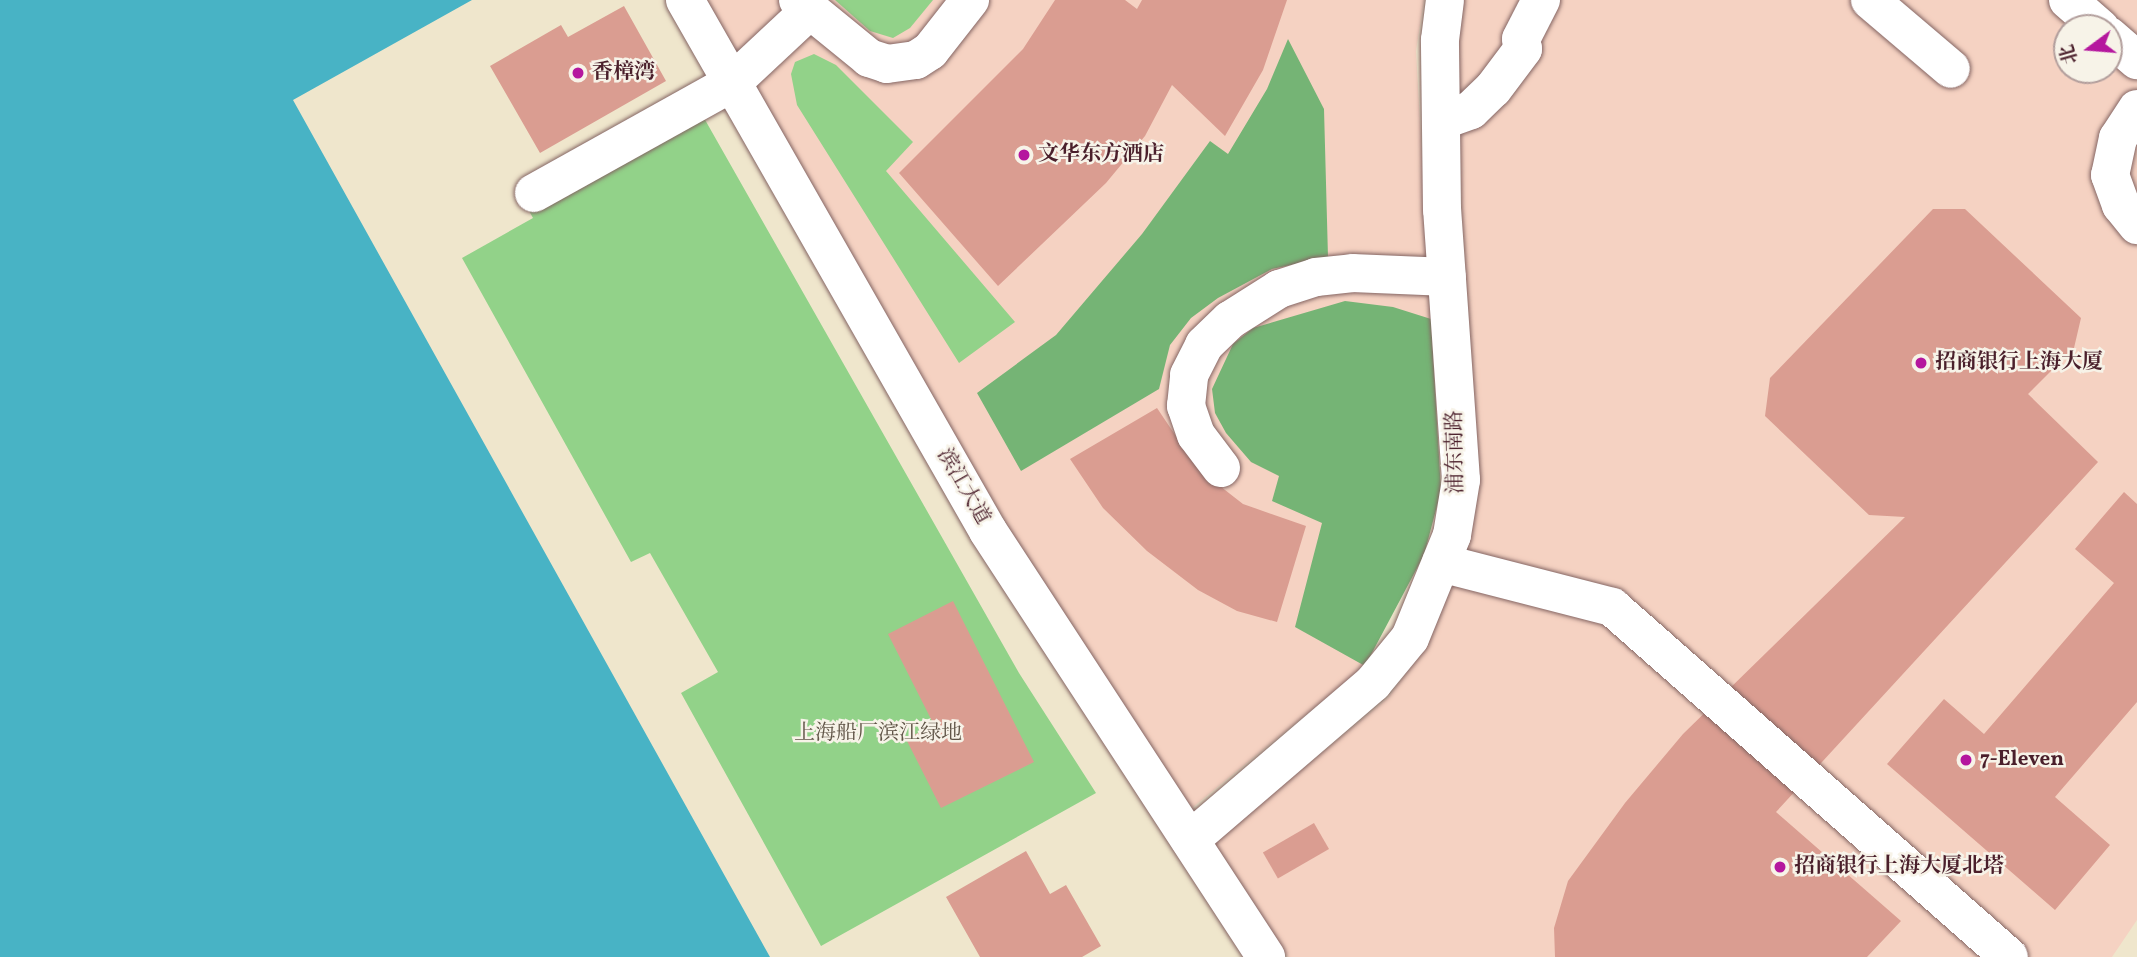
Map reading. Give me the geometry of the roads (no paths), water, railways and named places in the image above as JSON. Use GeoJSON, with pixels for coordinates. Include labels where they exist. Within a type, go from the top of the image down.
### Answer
{"type":"FeatureCollection","features":[{"type":"Feature","properties":{"kind":"street","name":"滨江大道"},"geometry":{"type":"LineString","coordinates":[[685,0],[988,531],[1266,957]]}},
{"type":"Feature","properties":{"kind":"street"},"geometry":{"type":"LineString","coordinates":[[534,193],[732,83],[804,5],[869,58],[901,64],[930,51],[970,0]]}},
{"type":"Feature","properties":{"kind":"street","name":"浦东南路"},"geometry":{"type":"LineString","coordinates":[[1189,840],[1373,683],[1410,638],[1452,536],[1461,480],[1447,277],[1441,121],[1440,40],[1445,0]]}},
{"type":"Feature","properties":{"kind":"street"},"geometry":{"type":"LineString","coordinates":[[1441,121],[1471,110],[1493,89],[1523,49],[1521,39],[1541,0]]}},
{"type":"Feature","properties":{"kind":"street"},"geometry":{"type":"LineString","coordinates":[[1870,0],[1951,69]]}},
{"type":"Feature","properties":{"kind":"street"},"geometry":{"type":"LineString","coordinates":[[2068,0],[2084,14]]}},
{"type":"Feature","properties":{"kind":"street"},"geometry":{"type":"LineString","coordinates":[[2123,48],[2137,60]]}},
{"type":"Feature","properties":{"kind":"street"},"geometry":{"type":"LineString","coordinates":[[2137,109],[2118,138],[2110,175],[2121,205],[2137,225]]}},
{"type":"Feature","properties":{"kind":"street"},"geometry":{"type":"LineString","coordinates":[[1221,468],[1196,435],[1186,405],[1189,375],[1204,345],[1230,320],[1279,289],[1316,277],[1353,273],[1447,277]]}},
{"type":"Feature","properties":{"kind":"street"},"geometry":{"type":"LineString","coordinates":[[1441,563],[1612,607],[2009,957]]}},
{"type":"Feature","properties":{"kind":"water"},"geometry":{"type":"Polygon","coordinates":[[[0,0],[472,0],[293,100],[770,957],[0,957],[0,0]]]}},
{"type":"Feature","properties":{"kind":"place","name":"香樟湾"},"geometry":{"type":"Point","coordinates":[578,73]}},
{"type":"Feature","properties":{"kind":"place","name":"文华东方酒店"},"geometry":{"type":"Point","coordinates":[1024,155]}},
{"type":"Feature","properties":{"kind":"place","name":"招商银行上海大厦"},"geometry":{"type":"Point","coordinates":[1921,363]}},
{"type":"Feature","properties":{"kind":"place","name":"7-Eleven"},"geometry":{"type":"Point","coordinates":[1966,760]}},
{"type":"Feature","properties":{"kind":"place","name":"招商银行上海大厦北塔"},"geometry":{"type":"Point","coordinates":[1780,867]}},
{"type":"Feature","properties":{"kind":"park label","name":"上海船厂滨江绿地"},"geometry":{"type":"Point","coordinates":[878,734]}}]}
